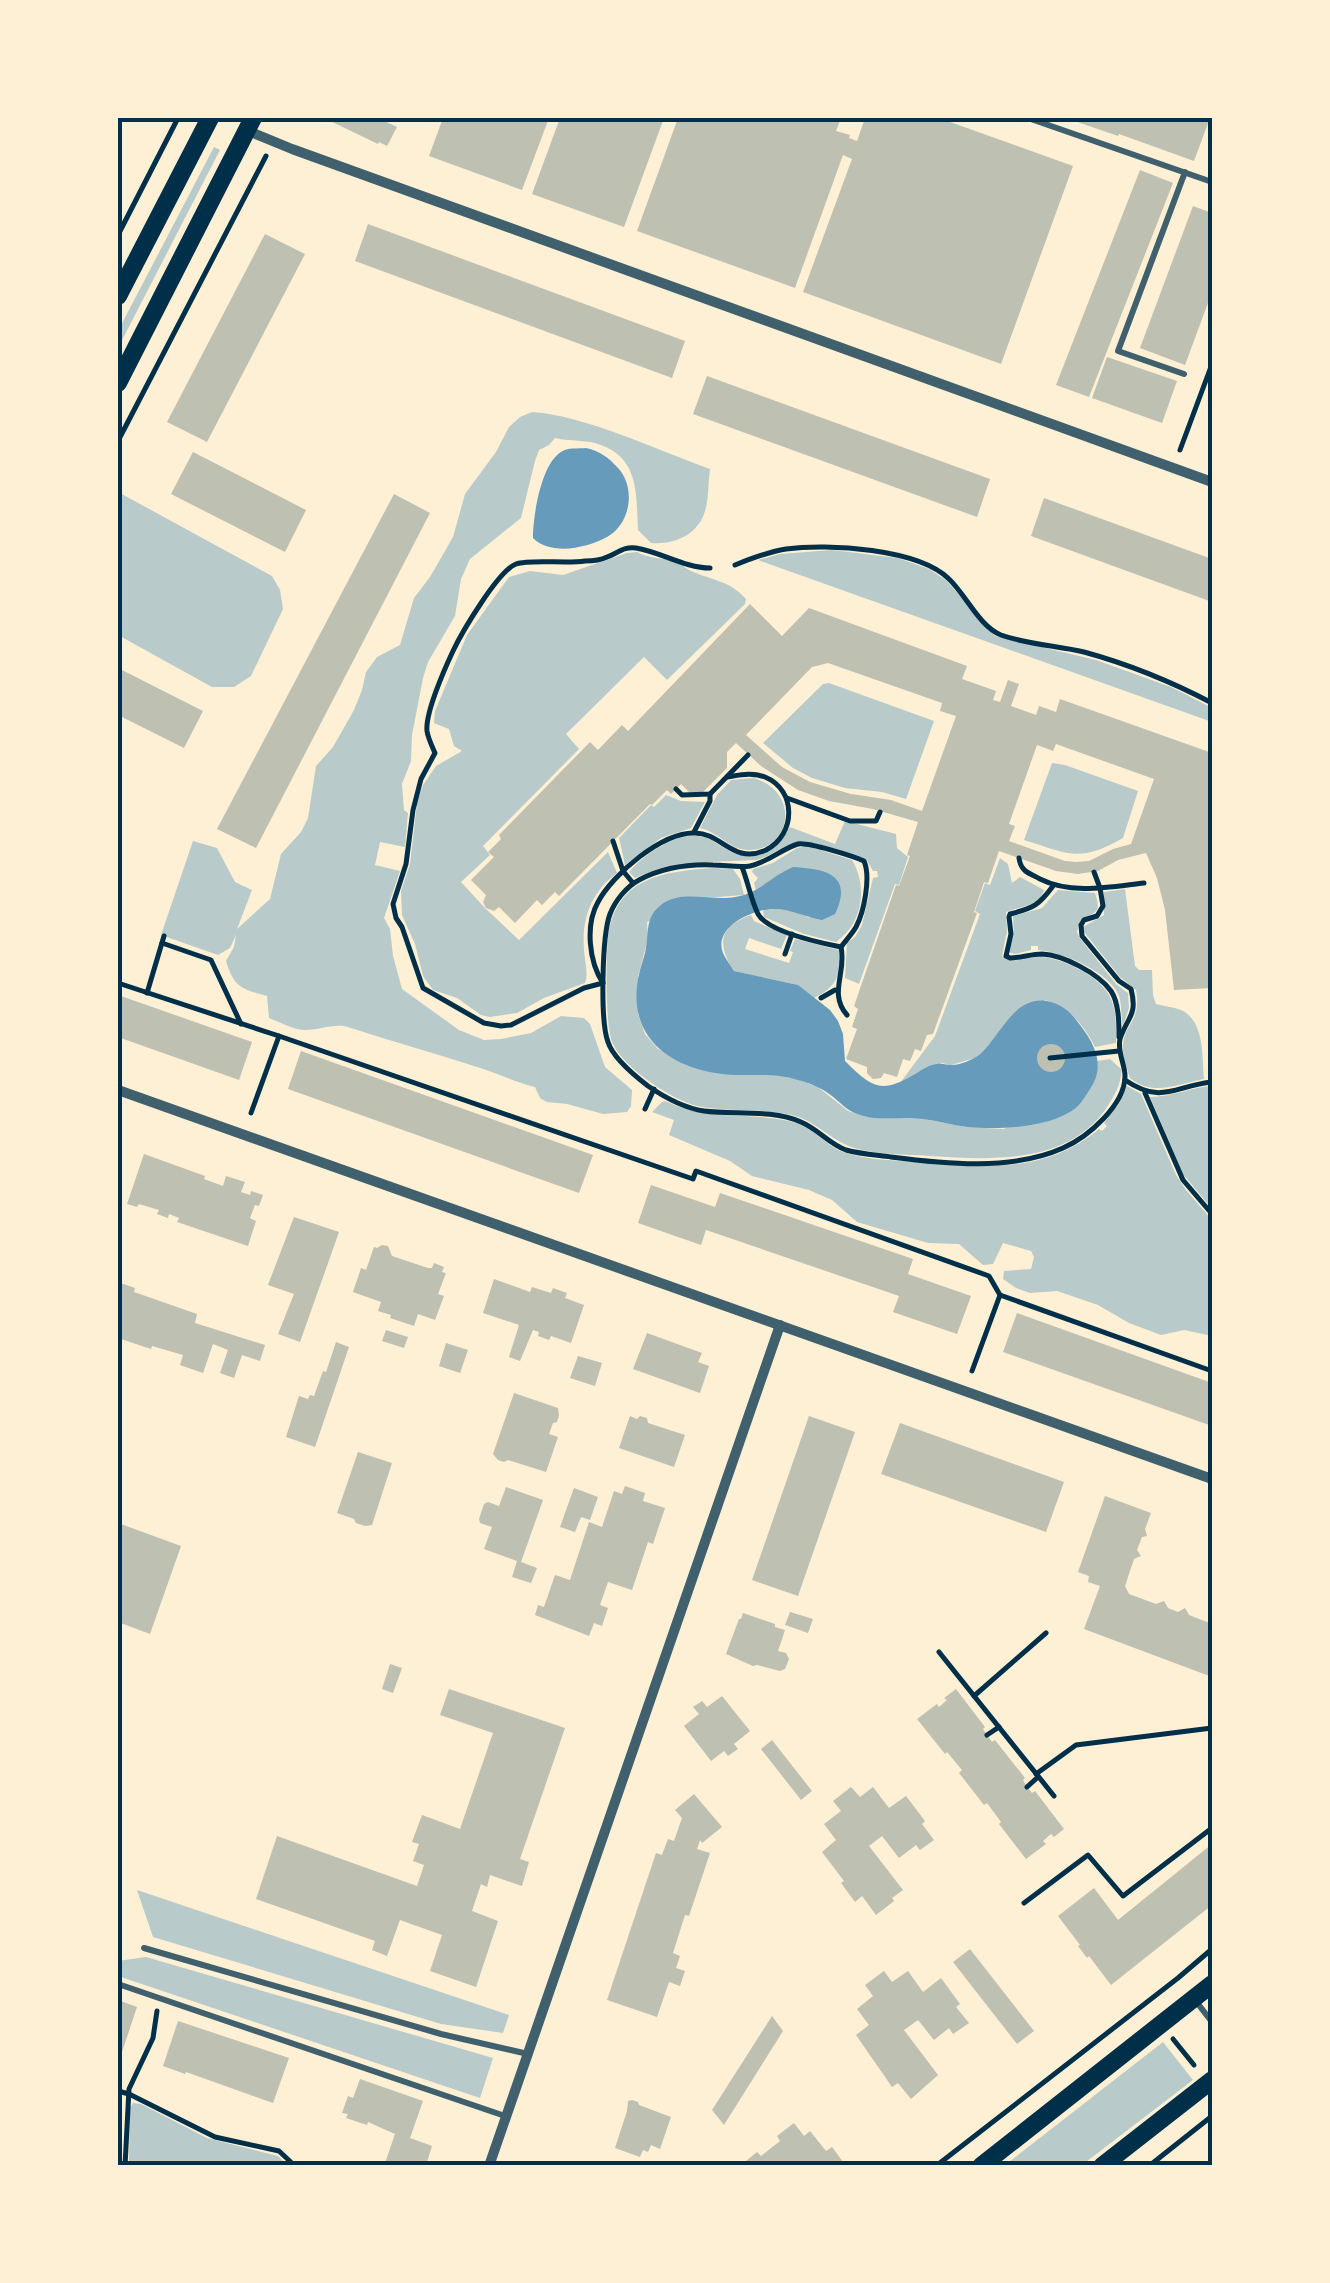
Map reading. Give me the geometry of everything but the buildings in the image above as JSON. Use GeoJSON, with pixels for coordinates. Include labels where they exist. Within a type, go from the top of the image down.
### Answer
{"type":"FeatureCollection","features":[{"type":"Feature","properties":{"kind":"main road"},"geometry":{"type":"LineString","coordinates":[[118,296],[210,118]]}},
{"type":"Feature","properties":{"kind":"main road"},"geometry":{"type":"LineString","coordinates":[[118,382],[250,124]]}},
{"type":"Feature","properties":{"kind":"main road"},"geometry":{"type":"LineString","coordinates":[[980,2166],[1212,1984]]}},
{"type":"Feature","properties":{"kind":"main road"},"geometry":{"type":"LineString","coordinates":[[1102,2166],[1207,2077]]}},
{"type":"Feature","properties":{"kind":"street"},"geometry":{"type":"LineString","coordinates":[[250,124],[348,169],[1212,482]]}},
{"type":"Feature","properties":{"kind":"street"},"geometry":{"type":"LineString","coordinates":[[118,1090],[1212,1479]]}},
{"type":"Feature","properties":{"kind":"street"},"geometry":{"type":"LineString","coordinates":[[490,2166],[780,1326]]}},
{"type":"Feature","properties":{"kind":"lane"},"geometry":{"type":"LineString","coordinates":[[1028,118],[1212,182]]}},
{"type":"Feature","properties":{"kind":"lane"},"geometry":{"type":"LineString","coordinates":[[1184,374],[1118,351],[1185,172]]}},
{"type":"Feature","properties":{"kind":"lane"},"geometry":{"type":"LineString","coordinates":[[144,1948],[441,2034],[528,2054]]}},
{"type":"Feature","properties":{"kind":"lane"},"geometry":{"type":"LineString","coordinates":[[118,1984],[506,2116]]}},
{"type":"Feature","properties":{"kind":"lane"},"geometry":{"type":"LineString","coordinates":[[1194,1999],[1212,2022]]}},
{"type":"Feature","properties":{"kind":"path"},"geometry":{"type":"LineString","coordinates":[[118,235],[178,118]]}},
{"type":"Feature","properties":{"kind":"path"},"geometry":{"type":"LineString","coordinates":[[118,441],[260,170]]}},
{"type":"Feature","properties":{"kind":"path"},"geometry":{"type":"LineString","coordinates":[[1178,453],[1212,364]]}},
{"type":"Feature","properties":{"kind":"path"},"geometry":{"type":"LineString","coordinates":[[736,565],[788,548],[828,546],[906,558],[936,568],[998,634],[1104,659],[1166,681],[1212,703]]}},
{"type":"Feature","properties":{"kind":"path"},"geometry":{"type":"LineString","coordinates":[[603,983],[502,1026],[484,1022],[423,988],[393,904],[406,864],[421,779],[435,753],[428,722],[442,674],[470,618],[513,565],[582,562],[606,558],[632,547],[696,568],[710,568]]}},
{"type":"Feature","properties":{"kind":"path"},"geometry":{"type":"LineString","coordinates":[[676,789],[682,796],[710,794],[748,755]]}},
{"type":"Feature","properties":{"kind":"path"},"geometry":{"type":"LineString","coordinates":[[727,777],[763,776],[774,782],[787,798],[850,821],[876,821],[880,812]]}},
{"type":"Feature","properties":{"kind":"path"},"geometry":{"type":"LineString","coordinates":[[694,832],[710,794]]}},
{"type":"Feature","properties":{"kind":"path"},"geometry":{"type":"LineString","coordinates":[[603,983],[593,959],[593,916],[598,902],[623,871],[662,841],[694,832],[743,854],[768,849],[786,829],[787,798]]}},
{"type":"Feature","properties":{"kind":"path"},"geometry":{"type":"LineString","coordinates":[[614,842],[623,871],[633,884]]}},
{"type":"Feature","properties":{"kind":"path"},"geometry":{"type":"LineString","coordinates":[[840,947],[858,923],[867,884],[864,861],[801,844],[766,861],[742,867],[701,864],[653,874],[633,884],[617,900],[606,926],[604,1029],[611,1049],[654,1089],[675,1102],[701,1110],[792,1119],[805,1123],[832,1144],[858,1152],[978,1162],[1049,1155],[1076,1143],[1097,1126],[1110,1112],[1125,1080],[1112,992],[1076,964],[1058,956],[1006,956],[1010,914],[1038,904],[1053,886]]}},
{"type":"Feature","properties":{"kind":"path"},"geometry":{"type":"LineString","coordinates":[[1019,858],[1025,872],[1053,886],[1075,889],[1144,884]]}},
{"type":"Feature","properties":{"kind":"path"},"geometry":{"type":"LineString","coordinates":[[1037,877],[1040,866]]}},
{"type":"Feature","properties":{"kind":"path"},"geometry":{"type":"LineString","coordinates":[[742,867],[760,918],[792,934],[840,947]]}},
{"type":"Feature","properties":{"kind":"path"},"geometry":{"type":"LineString","coordinates":[[1094,872],[1103,906],[1100,912],[1084,920],[1081,930],[1119,980],[1131,989],[1134,1006],[1120,1041]]}},
{"type":"Feature","properties":{"kind":"path"},"geometry":{"type":"LineString","coordinates":[[785,954],[792,934]]}},
{"type":"Feature","properties":{"kind":"path"},"geometry":{"type":"LineString","coordinates":[[146,993],[163,940],[212,960],[242,1024]]}},
{"type":"Feature","properties":{"kind":"path"},"geometry":{"type":"LineString","coordinates":[[840,947],[844,961],[837,989],[840,1007],[847,1015]]}},
{"type":"Feature","properties":{"kind":"path"},"geometry":{"type":"LineString","coordinates":[[118,983],[693,1179],[696,1170],[989,1276],[1000,1295],[1212,1371]]}},
{"type":"Feature","properties":{"kind":"path"},"geometry":{"type":"LineString","coordinates":[[821,998],[837,989]]}},
{"type":"Feature","properties":{"kind":"path"},"geometry":{"type":"LineString","coordinates":[[251,1113],[279,1036]]}},
{"type":"Feature","properties":{"kind":"path"},"geometry":{"type":"LineString","coordinates":[[1050,1058],[1119,1050]]}},
{"type":"Feature","properties":{"kind":"path"},"geometry":{"type":"LineString","coordinates":[[1125,1080],[1145,1092],[1161,1094],[1212,1082]]}},
{"type":"Feature","properties":{"kind":"path"},"geometry":{"type":"LineString","coordinates":[[645,1109],[654,1089]]}},
{"type":"Feature","properties":{"kind":"path"},"geometry":{"type":"LineString","coordinates":[[1145,1092],[1183,1180],[1212,1214]]}},
{"type":"Feature","properties":{"kind":"path"},"geometry":{"type":"LineString","coordinates":[[972,1371],[1000,1295]]}},
{"type":"Feature","properties":{"kind":"path"},"geometry":{"type":"LineString","coordinates":[[974,1696],[1046,1634]]}},
{"type":"Feature","properties":{"kind":"path"},"geometry":{"type":"LineString","coordinates":[[939,1652],[1054,1796]]}},
{"type":"Feature","properties":{"kind":"path"},"geometry":{"type":"LineString","coordinates":[[987,1736],[999,1727]]}},
{"type":"Feature","properties":{"kind":"path"},"geometry":{"type":"LineString","coordinates":[[1027,1786],[1076,1745],[1212,1728]]}},
{"type":"Feature","properties":{"kind":"path"},"geometry":{"type":"LineString","coordinates":[[1024,1904],[1088,1855],[1123,1896],[1212,1828]]}},
{"type":"Feature","properties":{"kind":"path"},"geometry":{"type":"LineString","coordinates":[[936,2166],[1212,1948]]}},
{"type":"Feature","properties":{"kind":"path"},"geometry":{"type":"LineString","coordinates":[[125,2166],[129,2090],[154,2038],[159,1998]]}},
{"type":"Feature","properties":{"kind":"path"},"geometry":{"type":"LineString","coordinates":[[1171,2036],[1207,2077]]}},
{"type":"Feature","properties":{"kind":"path"},"geometry":{"type":"LineString","coordinates":[[118,2091],[215,2137],[279,2151],[295,2166]]}},
{"type":"Feature","properties":{"kind":"path"},"geometry":{"type":"LineString","coordinates":[[1150,2166],[1212,2116]]}},
{"type":"Feature","properties":{"kind":"shaded area"},"geometry":{"type":"Polygon","coordinates":[[[214,147],[220,150],[118,348],[118,331],[214,147]]]}},
{"type":"Feature","properties":{"kind":"shaded area"},"geometry":{"type":"Polygon","coordinates":[[[532,412],[599,427],[710,469],[705,511],[697,526],[684,537],[651,543],[638,530],[633,478],[620,457],[595,443],[555,438],[539,450],[521,518],[470,559],[461,579],[455,616],[428,662],[412,735],[411,761],[402,784],[404,810],[408,813],[405,847],[380,842],[375,865],[400,871],[384,918],[390,929],[402,989],[459,1030],[484,1040],[531,1033],[561,1016],[584,1018],[590,1024],[605,1067],[632,1090],[627,1112],[603,1114],[547,1102],[535,1087],[345,1026],[306,1030],[287,1026],[269,1018],[267,996],[245,989],[232,976],[226,961],[236,935],[230,948],[218,955],[161,935],[193,841],[217,848],[235,882],[252,890],[237,929],[270,899],[281,854],[308,818],[316,766],[333,747],[354,710],[366,672],[377,657],[400,645],[414,598],[453,537],[465,494],[509,427],[532,412]]]}},
{"type":"Feature","properties":{"kind":"shaded area"},"geometry":{"type":"Polygon","coordinates":[[[118,492],[272,576],[280,590],[283,609],[251,676],[234,687],[212,687],[118,635],[118,492]]]}},
{"type":"Feature","properties":{"kind":"shaded area"},"geometry":{"type":"Polygon","coordinates":[[[832,550],[898,558],[929,569],[947,581],[995,636],[1096,660],[1171,687],[1212,708],[1212,722],[758,560],[832,550]]]}},
{"type":"Feature","properties":{"kind":"shaded area"},"geometry":{"type":"Polygon","coordinates":[[[637,552],[670,560],[726,584],[746,599],[745,604],[667,680],[644,657],[566,734],[579,749],[483,846],[490,855],[461,882],[519,940],[608,852],[617,873],[599,891],[588,911],[584,934],[585,983],[517,1013],[481,1015],[457,998],[433,990],[423,976],[402,915],[401,891],[410,864],[423,785],[436,766],[462,751],[454,746],[449,729],[434,723],[435,711],[467,635],[509,577],[530,571],[563,575],[637,552]]]}},
{"type":"Feature","properties":{"kind":"shaded area"},"geometry":{"type":"Polygon","coordinates":[[[823,684],[934,721],[906,799],[812,778],[763,743],[823,684]]]}},
{"type":"Feature","properties":{"kind":"shaded area"},"geometry":{"type":"Polygon","coordinates":[[[1052,763],[1138,791],[1123,838],[1095,851],[1074,854],[1024,840],[1052,763]]]}},
{"type":"Feature","properties":{"kind":"shaded area"},"geometry":{"type":"Polygon","coordinates":[[[753,778],[778,794],[784,806],[782,830],[775,840],[764,847],[742,849],[700,828],[717,795],[731,780],[753,778]]]}},
{"type":"Feature","properties":{"kind":"shaded area"},"geometry":{"type":"Polygon","coordinates":[[[666,795],[681,801],[705,802],[691,828],[661,838],[625,865],[619,838],[666,795]]]}},
{"type":"Feature","properties":{"kind":"shaded area"},"geometry":{"type":"Polygon","coordinates":[[[845,821],[896,834],[897,848],[908,857],[859,984],[845,978],[847,943],[862,925],[873,878],[878,877],[866,859],[800,842],[757,860],[679,865],[635,878],[629,872],[651,852],[679,838],[702,837],[736,854],[754,856],[771,849],[790,827],[835,844],[845,821]]]}},
{"type":"Feature","properties":{"kind":"shaded area"},"geometry":{"type":"Polygon","coordinates":[[[808,846],[852,860],[857,870],[861,893],[857,915],[836,942],[764,917],[763,911],[775,909],[810,918],[782,872],[756,891],[754,883],[758,878],[753,869],[808,846]]]}},
{"type":"Feature","properties":{"kind":"shaded area"},"geometry":{"type":"Polygon","coordinates":[[[1000,858],[1008,864],[1012,883],[1020,877],[1044,890],[1033,903],[1006,912],[1002,956],[1011,960],[1040,957],[1059,961],[1097,981],[1113,1006],[1116,1043],[1095,1047],[1075,1018],[1045,1000],[1006,1023],[975,1058],[951,1065],[942,1063],[900,1083],[935,1036],[980,914],[975,911],[985,883],[990,885],[1000,858]]]}},
{"type":"Feature","properties":{"kind":"shaded area"},"geometry":{"type":"Polygon","coordinates":[[[715,868],[733,869],[744,895],[705,898],[647,922],[648,939],[638,976],[638,1014],[645,1034],[658,1049],[727,1074],[774,1074],[797,1079],[818,1087],[848,1111],[866,1117],[919,1118],[1004,1129],[1098,1067],[1097,1061],[1110,1059],[1121,1069],[1112,1100],[1093,1124],[1052,1148],[979,1158],[863,1150],[846,1145],[795,1116],[697,1106],[662,1090],[627,1063],[610,1036],[607,961],[612,918],[620,902],[645,881],[715,868]]]}},
{"type":"Feature","properties":{"kind":"shaded area"},"geometry":{"type":"Polygon","coordinates":[[[1125,889],[1135,966],[1152,970],[1156,1004],[1181,1010],[1194,1022],[1201,1040],[1204,1079],[1156,1088],[1130,1078],[1123,1045],[1137,1009],[1136,990],[1120,977],[1083,927],[1104,915],[1104,892],[1125,889]]]}},
{"type":"Feature","properties":{"kind":"shaded area"},"geometry":{"type":"Polygon","coordinates":[[[1058,890],[1095,893],[1097,909],[1080,921],[1077,932],[1116,984],[1128,993],[1129,1008],[1123,1026],[1119,996],[1096,971],[1072,959],[1038,950],[1038,946],[1015,954],[1008,952],[1014,935],[1013,916],[1042,908],[1058,890]]]}},
{"type":"Feature","properties":{"kind":"shaded area"},"geometry":{"type":"Polygon","coordinates":[[[751,915],[754,921],[787,935],[781,949],[749,938],[745,949],[789,963],[795,939],[839,950],[840,966],[833,984],[814,998],[797,985],[734,971],[725,953],[724,937],[732,925],[751,915]]]}},
{"type":"Feature","properties":{"kind":"shaded area"},"geometry":{"type":"Polygon","coordinates":[[[1127,1086],[1141,1094],[1176,1175],[1212,1220],[1212,1336],[1184,1330],[1161,1335],[1098,1305],[1057,1291],[1030,1293],[1016,1288],[1003,1279],[1004,1271],[1031,1269],[1031,1251],[1003,1243],[993,1264],[983,1265],[959,1244],[928,1243],[857,1222],[832,1200],[752,1176],[730,1161],[669,1135],[674,1120],[652,1112],[665,1101],[697,1112],[793,1122],[839,1150],[871,1158],[1012,1165],[1056,1154],[1099,1129],[1102,1131],[1127,1086]]]}},
{"type":"Feature","properties":{"kind":"shaded area"},"geometry":{"type":"Polygon","coordinates":[[[1212,1086],[1212,1209],[1183,1174],[1150,1097],[1212,1086]]]}},
{"type":"Feature","properties":{"kind":"shaded area"},"geometry":{"type":"Polygon","coordinates":[[[137,1890],[509,2015],[503,2033],[441,2024],[153,1937],[137,1890]]]}},
{"type":"Feature","properties":{"kind":"shaded area"},"geometry":{"type":"Polygon","coordinates":[[[146,1957],[493,2058],[480,2098],[118,1976],[118,1961],[146,1957]]]}},
{"type":"Feature","properties":{"kind":"shaded area"},"geometry":{"type":"Polygon","coordinates":[[[1163,2042],[1193,2080],[1082,2165],[1005,2165],[1163,2042]]]}},
{"type":"Feature","properties":{"kind":"shaded area"},"geometry":{"type":"Polygon","coordinates":[[[133,2103],[207,2138],[278,2156],[287,2165],[142,2166],[129,2161],[133,2103]]]}},
{"type":"Feature","properties":{"kind":"water"},"geometry":{"type":"Polygon","coordinates":[[[586,448],[608,458],[624,476],[629,495],[626,514],[615,531],[590,544],[559,548],[541,544],[533,538],[533,528],[548,467],[563,450],[586,448]]]}},
{"type":"Feature","properties":{"kind":"water"},"geometry":{"type":"Polygon","coordinates":[[[793,867],[833,876],[841,890],[835,914],[822,920],[774,909],[739,920],[722,941],[723,953],[734,971],[798,985],[838,1021],[845,1061],[871,1083],[886,1086],[926,1067],[970,1060],[1025,1005],[1035,1001],[1056,1004],[1074,1017],[1096,1053],[1095,1080],[1079,1105],[1054,1119],[1009,1128],[870,1117],[853,1112],[807,1083],[788,1077],[693,1068],[659,1049],[640,1020],[637,1002],[649,923],[655,911],[676,898],[747,894],[793,867]]]}}]}
